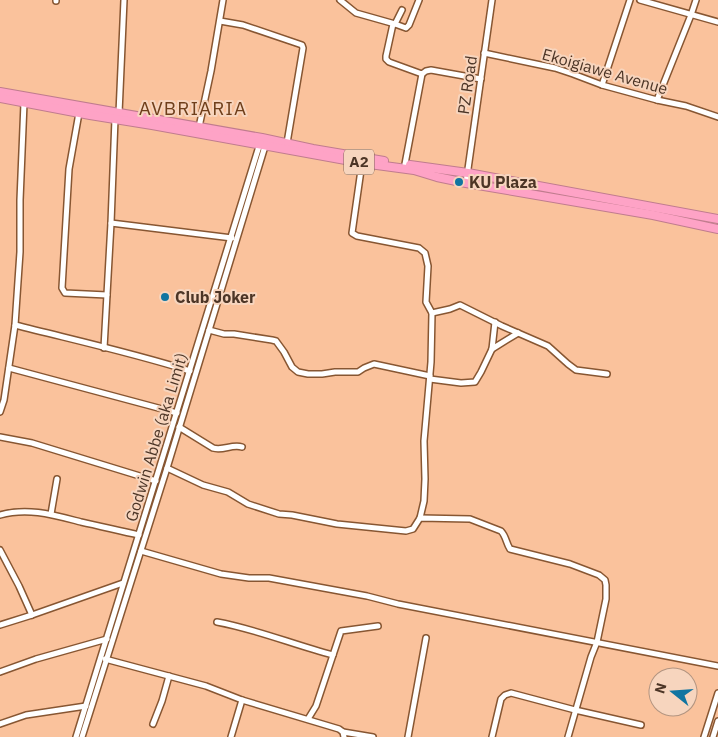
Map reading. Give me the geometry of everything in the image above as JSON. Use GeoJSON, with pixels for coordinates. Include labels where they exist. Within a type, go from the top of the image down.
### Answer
{"type":"FeatureCollection","features":[{"type":"Feature","properties":{"kind":"highway","name":"A2"},"geometry":{"type":"LineString","coordinates":[[0,92],[152,125],[264,142],[287,143],[718,219]]}},
{"type":"Feature","properties":{"kind":"highway","name":"A2"},"geometry":{"type":"LineString","coordinates":[[0,98],[79,113],[199,127],[362,163],[414,170],[466,183],[718,228]]}},
{"type":"Feature","properties":{"kind":"street"},"geometry":{"type":"LineString","coordinates":[[104,348],[124,0]]}},
{"type":"Feature","properties":{"kind":"street"},"geometry":{"type":"LineString","coordinates":[[199,127],[223,0]]}},
{"type":"Feature","properties":{"kind":"street"},"geometry":{"type":"LineString","coordinates":[[340,0],[356,13],[404,28],[407,28],[419,0]]}},
{"type":"Feature","properties":{"kind":"street","name":"PZ Road"},"geometry":{"type":"LineString","coordinates":[[466,183],[492,0]]}},
{"type":"Feature","properties":{"kind":"street"},"geometry":{"type":"LineString","coordinates":[[602,85],[630,0]]}},
{"type":"Feature","properties":{"kind":"street"},"geometry":{"type":"LineString","coordinates":[[640,0],[691,16],[718,22]]}},
{"type":"Feature","properties":{"kind":"street"},"geometry":{"type":"LineString","coordinates":[[657,100],[696,0]]}},
{"type":"Feature","properties":{"kind":"street"},"geometry":{"type":"LineString","coordinates":[[402,10],[394,24],[386,59],[389,62],[422,74]]}},
{"type":"Feature","properties":{"kind":"street"},"geometry":{"type":"LineString","coordinates":[[220,20],[243,25],[302,45],[287,143]]}},
{"type":"Feature","properties":{"kind":"street","name":"Ekoigiawe Avenue"},"geometry":{"type":"LineString","coordinates":[[484,53],[554,68],[602,85],[686,106],[718,117]]}},
{"type":"Feature","properties":{"kind":"street"},"geometry":{"type":"LineString","coordinates":[[405,164],[422,74],[431,70],[481,79]]}},
{"type":"Feature","properties":{"kind":"street"},"geometry":{"type":"LineString","coordinates":[[0,412],[4,400],[15,325],[20,252],[24,104]]}},
{"type":"Feature","properties":{"kind":"street"},"geometry":{"type":"LineString","coordinates":[[79,113],[69,169],[62,288],[65,292],[106,295]]}},
{"type":"Feature","properties":{"kind":"street","name":"Godwin Abbe (aka Limit)"},"geometry":{"type":"LineString","coordinates":[[82,737],[123,595],[123,583],[264,142]]}},
{"type":"Feature","properties":{"kind":"street","name":"Godwin Abbe (aka Limit)"},"geometry":{"type":"LineString","coordinates":[[76,737],[104,659],[107,639],[141,551],[264,142]]}},
{"type":"Feature","properties":{"kind":"street"},"geometry":{"type":"LineString","coordinates":[[167,468],[203,485],[228,492],[248,504],[279,514],[292,514],[345,525],[406,531],[413,529],[420,518],[424,501],[424,441],[430,377],[432,313],[426,302],[428,266],[425,253],[419,248],[357,236],[352,233],[362,163]]}},
{"type":"Feature","properties":{"kind":"street"},"geometry":{"type":"LineString","coordinates":[[111,223],[232,238]]}},
{"type":"Feature","properties":{"kind":"street"},"geometry":{"type":"LineString","coordinates":[[432,313],[460,305],[548,346],[576,370],[606,374]]}},
{"type":"Feature","properties":{"kind":"street"},"geometry":{"type":"LineString","coordinates":[[209,330],[224,334],[276,341],[292,367],[298,372],[308,374],[358,372],[374,364],[430,377],[468,383],[475,382],[492,349],[495,322]]}},
{"type":"Feature","properties":{"kind":"street"},"geometry":{"type":"LineString","coordinates":[[15,325],[144,357],[190,371]]}},
{"type":"Feature","properties":{"kind":"street"},"geometry":{"type":"LineString","coordinates":[[492,349],[518,333]]}},
{"type":"Feature","properties":{"kind":"street"},"geometry":{"type":"LineString","coordinates":[[9,368],[177,413]]}},
{"type":"Feature","properties":{"kind":"street"},"geometry":{"type":"LineString","coordinates":[[179,427],[219,450],[236,446],[242,447]]}},
{"type":"Feature","properties":{"kind":"street"},"geometry":{"type":"LineString","coordinates":[[0,437],[32,444],[156,480]]}},
{"type":"Feature","properties":{"kind":"street"},"geometry":{"type":"LineString","coordinates":[[51,514],[57,479]]}},
{"type":"Feature","properties":{"kind":"street"},"geometry":{"type":"LineString","coordinates":[[0,515],[18,511],[51,514],[139,536]]}},
{"type":"Feature","properties":{"kind":"street"},"geometry":{"type":"LineString","coordinates":[[420,518],[470,519],[501,531],[510,548],[570,564],[599,575],[605,580],[606,599],[596,642],[568,737]]}},
{"type":"Feature","properties":{"kind":"street"},"geometry":{"type":"LineString","coordinates":[[0,550],[32,615]]}},
{"type":"Feature","properties":{"kind":"street"},"geometry":{"type":"LineString","coordinates":[[141,551],[221,574],[249,578],[270,578],[718,666]]}},
{"type":"Feature","properties":{"kind":"street"},"geometry":{"type":"LineString","coordinates":[[0,625],[123,583]]}},
{"type":"Feature","properties":{"kind":"street"},"geometry":{"type":"LineString","coordinates":[[217,622],[232,624],[308,649],[333,655]]}},
{"type":"Feature","properties":{"kind":"street"},"geometry":{"type":"LineString","coordinates":[[308,719],[316,706],[341,631],[378,626]]}},
{"type":"Feature","properties":{"kind":"street"},"geometry":{"type":"LineString","coordinates":[[408,737],[426,638]]}},
{"type":"Feature","properties":{"kind":"street"},"geometry":{"type":"LineString","coordinates":[[0,672],[107,639]]}},
{"type":"Feature","properties":{"kind":"street"},"geometry":{"type":"LineString","coordinates":[[104,659],[206,686],[242,700],[339,729],[343,734],[373,737]]}},
{"type":"Feature","properties":{"kind":"street"},"geometry":{"type":"LineString","coordinates":[[153,724],[169,676]]}},
{"type":"Feature","properties":{"kind":"street"},"geometry":{"type":"LineString","coordinates":[[492,737],[501,699],[505,695],[512,693],[642,725]]}},
{"type":"Feature","properties":{"kind":"street"},"geometry":{"type":"LineString","coordinates":[[704,737],[718,694]]}},
{"type":"Feature","properties":{"kind":"street"},"geometry":{"type":"LineString","coordinates":[[231,737],[242,700]]}},
{"type":"Feature","properties":{"kind":"street"},"geometry":{"type":"LineString","coordinates":[[0,724],[26,714],[86,706]]}},
{"type":"Feature","properties":{"kind":"street"},"geometry":{"type":"LineString","coordinates":[[713,737],[718,721]]}},
{"type":"Feature","properties":{"kind":"place","name":"KU Plaza"},"geometry":{"type":"Point","coordinates":[459,182]}},
{"type":"Feature","properties":{"kind":"place","name":"Club Joker"},"geometry":{"type":"Point","coordinates":[165,297]}},
{"type":"Feature","properties":{"kind":"district","name":"AVBRIARIA"},"geometry":{"type":"Point","coordinates":[193,108]}}]}
